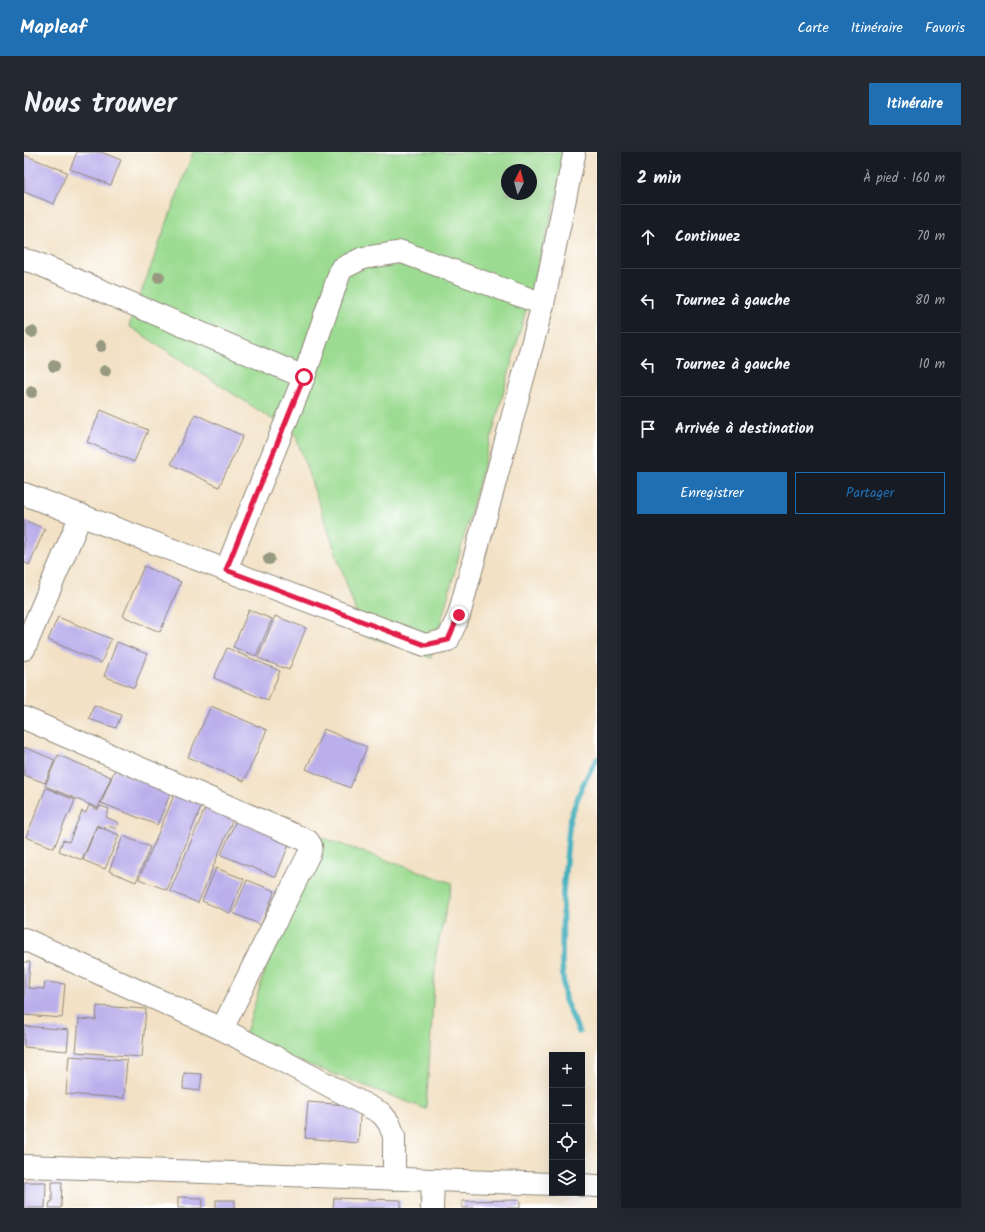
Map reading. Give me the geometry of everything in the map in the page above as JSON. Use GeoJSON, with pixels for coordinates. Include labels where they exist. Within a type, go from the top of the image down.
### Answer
{"type":"FeatureCollection","features":[{"type":"Feature","properties":{"kind":"street"},"geometry":{"type":"LineString","coordinates":[[24,494],[425,645],[448,640],[459,615],[543,304],[574,155]]}},
{"type":"Feature","properties":{"kind":"street"},"geometry":{"type":"LineString","coordinates":[[226,570],[304,377],[341,269],[362,258],[402,252],[543,304]]}},
{"type":"Feature","properties":{"kind":"street"},"geometry":{"type":"LineString","coordinates":[[24,260],[34,262],[304,377]]}},
{"type":"Feature","properties":{"kind":"street"},"geometry":{"type":"LineString","coordinates":[[24,649],[81,515]]}},
{"type":"Feature","properties":{"kind":"street"},"geometry":{"type":"LineString","coordinates":[[24,718],[308,841],[311,846],[310,852],[222,1029]]}},
{"type":"Feature","properties":{"kind":"street"},"geometry":{"type":"LineString","coordinates":[[24,939],[222,1029],[381,1113],[389,1123],[394,1136],[394,1179]]}},
{"type":"Feature","properties":{"kind":"street"},"geometry":{"type":"LineString","coordinates":[[24,1166],[549,1184]]}},
{"type":"Feature","properties":{"kind":"street"},"geometry":{"type":"LineString","coordinates":[[432,1208],[433,1180]]}},
{"type":"Feature","properties":{"kind":"street"},"geometry":{"type":"LineString","coordinates":[[585,1185],[597,1186]]}},
{"type":"Feature","properties":{"kind":"green space"},"geometry":{"type":"Polygon","coordinates":[[[193,152],[569,152],[431,658],[364,635],[295,434],[129,326],[193,152]]]}},
{"type":"Feature","properties":{"kind":"green space"},"geometry":{"type":"Polygon","coordinates":[[[306,832],[452,883],[436,954],[426,1109],[244,1040],[306,832]]]}},
{"type":"Feature","properties":{"kind":"building"},"geometry":{"type":"Polygon","coordinates":[[[77,152],[101,152],[121,160],[111,185],[70,169],[77,152]]]}},
{"type":"Feature","properties":{"kind":"building"},"geometry":{"type":"Polygon","coordinates":[[[24,155],[67,172],[54,204],[24,192],[24,155]]]}},
{"type":"Feature","properties":{"kind":"building"},"geometry":{"type":"Polygon","coordinates":[[[101,410],[148,430],[134,462],[87,442],[101,410]]]}},
{"type":"Feature","properties":{"kind":"building"},"geometry":{"type":"Polygon","coordinates":[[[195,414],[243,436],[219,487],[171,464],[195,414]]]}},
{"type":"Feature","properties":{"kind":"building"},"geometry":{"type":"Polygon","coordinates":[[[24,520],[45,529],[29,565],[24,562],[24,520]]]}},
{"type":"Feature","properties":{"kind":"building"},"geometry":{"type":"Polygon","coordinates":[[[144,566],[181,582],[160,632],[123,616],[144,566]]]}},
{"type":"Feature","properties":{"kind":"building"},"geometry":{"type":"Polygon","coordinates":[[[249,610],[272,619],[256,656],[233,647],[249,610]]]}},
{"type":"Feature","properties":{"kind":"building"},"geometry":{"type":"Polygon","coordinates":[[[275,616],[306,628],[289,670],[258,658],[275,616]]]}},
{"type":"Feature","properties":{"kind":"building"},"geometry":{"type":"Polygon","coordinates":[[[58,617],[111,639],[101,663],[48,640],[58,617]]]}},
{"type":"Feature","properties":{"kind":"building"},"geometry":{"type":"Polygon","coordinates":[[[117,642],[147,654],[134,688],[104,676],[117,642]]]}},
{"type":"Feature","properties":{"kind":"building"},"geometry":{"type":"Polygon","coordinates":[[[227,648],[280,671],[268,701],[214,678],[227,648]]]}},
{"type":"Feature","properties":{"kind":"building"},"geometry":{"type":"Polygon","coordinates":[[[94,705],[121,715],[116,728],[89,719],[94,705]]]}},
{"type":"Feature","properties":{"kind":"building"},"geometry":{"type":"Polygon","coordinates":[[[211,706],[267,730],[244,781],[188,757],[211,706]]]}},
{"type":"Feature","properties":{"kind":"building"},"geometry":{"type":"Polygon","coordinates":[[[324,729],[367,747],[350,788],[306,769],[324,729]]]}},
{"type":"Feature","properties":{"kind":"building"},"geometry":{"type":"Polygon","coordinates":[[[24,747],[55,760],[45,783],[24,775],[24,747]]]}},
{"type":"Feature","properties":{"kind":"building"},"geometry":{"type":"Polygon","coordinates":[[[58,755],[111,777],[98,808],[45,786],[58,755]]]}},
{"type":"Feature","properties":{"kind":"building"},"geometry":{"type":"Polygon","coordinates":[[[115,769],[171,792],[157,825],[101,803],[115,769]]]}},
{"type":"Feature","properties":{"kind":"building"},"geometry":{"type":"Polygon","coordinates":[[[46,788],[75,800],[54,848],[26,837],[46,788]]]}},
{"type":"Feature","properties":{"kind":"building"},"geometry":{"type":"Polygon","coordinates":[[[175,793],[202,805],[167,890],[139,879],[175,793]]]}},
{"type":"Feature","properties":{"kind":"building"},"geometry":{"type":"Polygon","coordinates":[[[89,805],[98,810],[100,806],[109,809],[106,817],[119,823],[116,829],[107,825],[105,829],[97,825],[82,860],[59,851],[63,840],[69,842],[82,811],[86,813],[89,805]]]}},
{"type":"Feature","properties":{"kind":"building"},"geometry":{"type":"Polygon","coordinates":[[[206,806],[234,817],[198,903],[170,891],[206,806]]]}},
{"type":"Feature","properties":{"kind":"building"},"geometry":{"type":"Polygon","coordinates":[[[236,820],[290,842],[276,877],[221,855],[236,820]]]}},
{"type":"Feature","properties":{"kind":"building"},"geometry":{"type":"Polygon","coordinates":[[[97,826],[119,835],[105,869],[83,860],[97,826]]]}},
{"type":"Feature","properties":{"kind":"building"},"geometry":{"type":"Polygon","coordinates":[[[123,836],[150,847],[136,882],[109,871],[123,836]]]}},
{"type":"Feature","properties":{"kind":"building"},"geometry":{"type":"Polygon","coordinates":[[[216,868],[244,879],[230,913],[202,901],[216,868]]]}},
{"type":"Feature","properties":{"kind":"building"},"geometry":{"type":"Polygon","coordinates":[[[247,880],[275,891],[261,925],[233,913],[247,880]]]}},
{"type":"Feature","properties":{"kind":"building"},"geometry":{"type":"Polygon","coordinates":[[[24,962],[30,962],[28,988],[44,989],[45,982],[65,984],[62,1018],[24,1015],[24,962]]]}},
{"type":"Feature","properties":{"kind":"building"},"geometry":{"type":"Polygon","coordinates":[[[97,1006],[146,1009],[142,1057],[76,1052],[79,1019],[96,1020],[97,1006]]]}},
{"type":"Feature","properties":{"kind":"building"},"geometry":{"type":"Polygon","coordinates":[[[24,1026],[69,1030],[67,1051],[24,1047],[24,1026]]]}},
{"type":"Feature","properties":{"kind":"building"},"geometry":{"type":"Polygon","coordinates":[[[69,1056],[127,1060],[124,1098],[66,1094],[69,1056]]]}},
{"type":"Feature","properties":{"kind":"building"},"geometry":{"type":"Polygon","coordinates":[[[184,1073],[202,1074],[200,1091],[183,1089],[184,1073]]]}},
{"type":"Feature","properties":{"kind":"building"},"geometry":{"type":"Polygon","coordinates":[[[308,1102],[361,1106],[358,1143],[305,1138],[308,1102]]]}},
{"type":"Feature","properties":{"kind":"building"},"geometry":{"type":"Polygon","coordinates":[[[24,1182],[46,1182],[45,1208],[24,1208],[24,1182]]]}},
{"type":"Feature","properties":{"kind":"building"},"geometry":{"type":"Polygon","coordinates":[[[52,1182],[62,1182],[61,1208],[49,1208],[50,1202],[52,1202],[52,1182]]]}},
{"type":"Feature","properties":{"kind":"building"},"geometry":{"type":"Polygon","coordinates":[[[178,1197],[203,1198],[202,1208],[178,1208],[178,1197]]]}},
{"type":"Feature","properties":{"kind":"building"},"geometry":{"type":"Polygon","coordinates":[[[334,1198],[401,1200],[401,1208],[333,1208],[334,1198]]]}},
{"type":"Feature","properties":{"kind":"building"},"geometry":{"type":"Polygon","coordinates":[[[216,1200],[235,1200],[235,1208],[216,1208],[216,1200]]]}},
{"type":"Feature","properties":{"kind":"building"},"geometry":{"type":"Polygon","coordinates":[[[520,1200],[520,1208],[462,1208],[462,1201],[520,1200]]]}},
{"type":"Feature","properties":{"kind":"waterway"},"geometry":{"type":"LineString","coordinates":[[579,1032],[565,1000],[562,965],[563,892],[570,818],[584,782],[597,759]]}},
{"type":"Feature","properties":{"kind":"route"},"geometry":{"type":"LineString","coordinates":[[304,377],[226,570],[425,645],[448,640],[459,615]]}}]}
